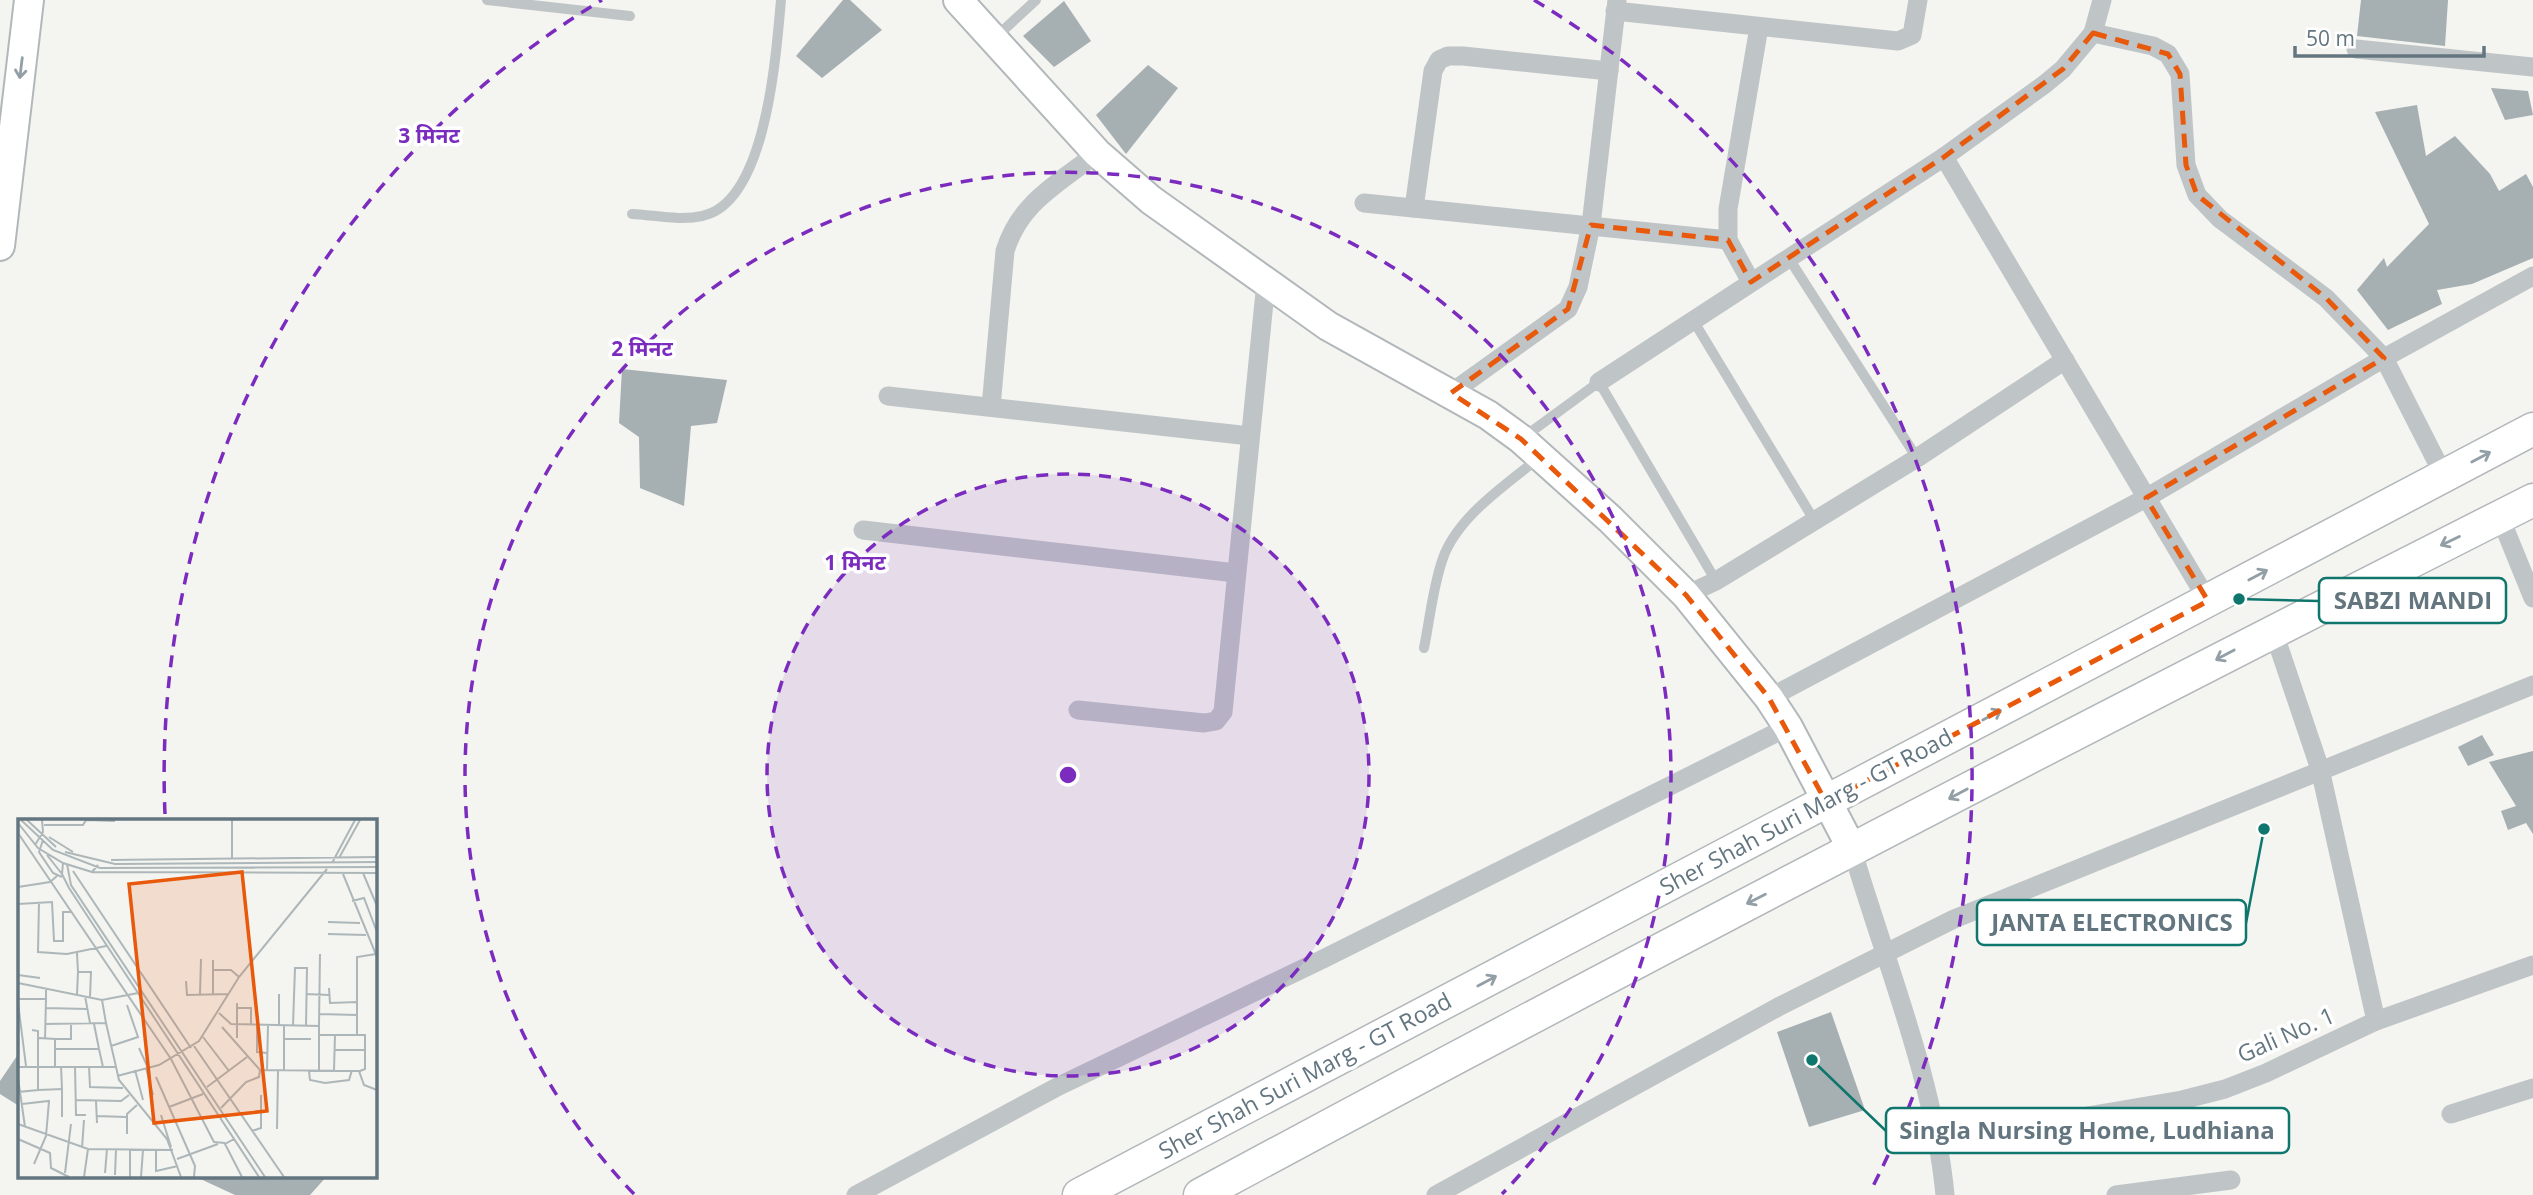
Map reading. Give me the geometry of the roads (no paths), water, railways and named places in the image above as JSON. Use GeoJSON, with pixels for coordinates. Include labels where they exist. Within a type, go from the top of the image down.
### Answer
{"type":"FeatureCollection","features":[{"type":"Feature","properties":{"kind":"main road","name":"Sher Shah Suri Marg - GT Road"},"geometry":{"type":"LineString","coordinates":[[1079,1195],[2533,429]]}},
{"type":"Feature","properties":{"kind":"main road"},"geometry":{"type":"LineString","coordinates":[[1199,1195],[1540,1011],[2273,630],[2533,500]]}},
{"type":"Feature","properties":{"kind":"street"},"geometry":{"type":"LineString","coordinates":[[0,246],[29,0]]}},
{"type":"Feature","properties":{"kind":"street"},"geometry":{"type":"LineString","coordinates":[[958,0],[1097,153],[1151,200],[1328,326],[1451,393],[1531,448],[1610,519],[1686,594],[1769,698],[1788,727],[1852,849],[1882,952],[1926,1084],[1942,1164],[1945,1195]]}},
{"type":"Feature","properties":{"kind":"street"},"geometry":{"type":"LineString","coordinates":[[1451,393],[1567,309],[1578,287],[1591,225],[1616,6],[1759,27],[1898,41],[1912,35],[1918,0]]}},
{"type":"Feature","properties":{"kind":"street"},"geometry":{"type":"LineString","coordinates":[[1600,382],[1788,257],[1944,158],[2063,69],[2093,33],[2102,0]]}},
{"type":"Feature","properties":{"kind":"street"},"geometry":{"type":"LineString","coordinates":[[1751,282],[1728,240],[1728,209],[1759,27]]}},
{"type":"Feature","properties":{"kind":"street"},"geometry":{"type":"LineString","coordinates":[[2093,33],[2153,46],[2168,54],[2179,74],[2186,165],[2197,195],[2220,219],[2326,298],[2384,358],[2444,476]]}},
{"type":"Feature","properties":{"kind":"street"},"geometry":{"type":"LineString","coordinates":[[2357,49],[2533,67]]}},
{"type":"Feature","properties":{"kind":"street"},"geometry":{"type":"LineString","coordinates":[[1414,208],[1433,71],[1439,60],[1448,56],[1463,56],[1609,71]]}},
{"type":"Feature","properties":{"kind":"street"},"geometry":{"type":"LineString","coordinates":[[991,407],[1005,251],[1012,229],[1023,211],[1097,153]]}},
{"type":"Feature","properties":{"kind":"street"},"geometry":{"type":"LineString","coordinates":[[1944,158],[2208,601]]}},
{"type":"Feature","properties":{"kind":"street"},"geometry":{"type":"LineString","coordinates":[[1364,203],[1728,240]]}},
{"type":"Feature","properties":{"kind":"street"},"geometry":{"type":"LineString","coordinates":[[1769,698],[2146,498],[2384,358],[2533,276]]}},
{"type":"Feature","properties":{"kind":"street"},"geometry":{"type":"LineString","coordinates":[[1079,710],[1204,723],[1216,721],[1223,712],[1266,282]]}},
{"type":"Feature","properties":{"kind":"street"},"geometry":{"type":"LineString","coordinates":[[1686,594],[1716,581],[1917,458],[2065,360]]}},
{"type":"Feature","properties":{"kind":"street"},"geometry":{"type":"LineString","coordinates":[[888,396],[1250,436]]}},
{"type":"Feature","properties":{"kind":"street"},"geometry":{"type":"LineString","coordinates":[[2500,517],[2533,598]]}},
{"type":"Feature","properties":{"kind":"street"},"geometry":{"type":"LineString","coordinates":[[863,530],[1236,573]]}},
{"type":"Feature","properties":{"kind":"street"},"geometry":{"type":"LineString","coordinates":[[2273,630],[2320,769],[2376,1021]]}},
{"type":"Feature","properties":{"kind":"street"},"geometry":{"type":"LineString","coordinates":[[1443,1193],[1882,952],[1954,919],[2533,685]]}},
{"type":"Feature","properties":{"kind":"street"},"geometry":{"type":"LineString","coordinates":[[856,1195],[1059,1086],[1323,959],[1788,727]]}},
{"type":"Feature","properties":{"kind":"street","name":"Gali No. 1"},"geometry":{"type":"LineString","coordinates":[[2052,1122],[2182,1100],[2224,1088],[2266,1073],[2376,1021],[2533,965]]}},
{"type":"Feature","properties":{"kind":"street"},"geometry":{"type":"LineString","coordinates":[[2451,1114],[2533,1088]]}},
{"type":"Feature","properties":{"kind":"street"},"geometry":{"type":"LineString","coordinates":[[2116,1195],[2231,1180]]}},
{"type":"Feature","properties":{"kind":"lane"},"geometry":{"type":"LineString","coordinates":[[487,0],[630,16]]}},
{"type":"Feature","properties":{"kind":"lane"},"geometry":{"type":"LineString","coordinates":[[632,214],[702,216],[724,207],[741,184],[758,148],[769,96],[781,0]]}},
{"type":"Feature","properties":{"kind":"lane"},"geometry":{"type":"LineString","coordinates":[[993,40],[1037,0]]}},
{"type":"Feature","properties":{"kind":"lane"},"geometry":{"type":"LineString","coordinates":[[1788,257],[1917,458]]}},
{"type":"Feature","properties":{"kind":"lane"},"geometry":{"type":"LineString","coordinates":[[1693,320],[1814,520]]}},
{"type":"Feature","properties":{"kind":"lane"},"geometry":{"type":"LineString","coordinates":[[1424,648],[1443,555],[1462,527],[1531,448],[1600,382],[1716,581]]}},
{"type":"Feature","properties":{"kind":"place","name":"SABZI MANDI"},"geometry":{"type":"Point","coordinates":[2239,599]}},
{"type":"Feature","properties":{"kind":"place","name":"JANTA ELECTRONICS"},"geometry":{"type":"Point","coordinates":[2264,829]}},
{"type":"Feature","properties":{"kind":"place","name":"Singla Nursing Home, Ludhiana"},"geometry":{"type":"Point","coordinates":[1812,1060]}}]}
